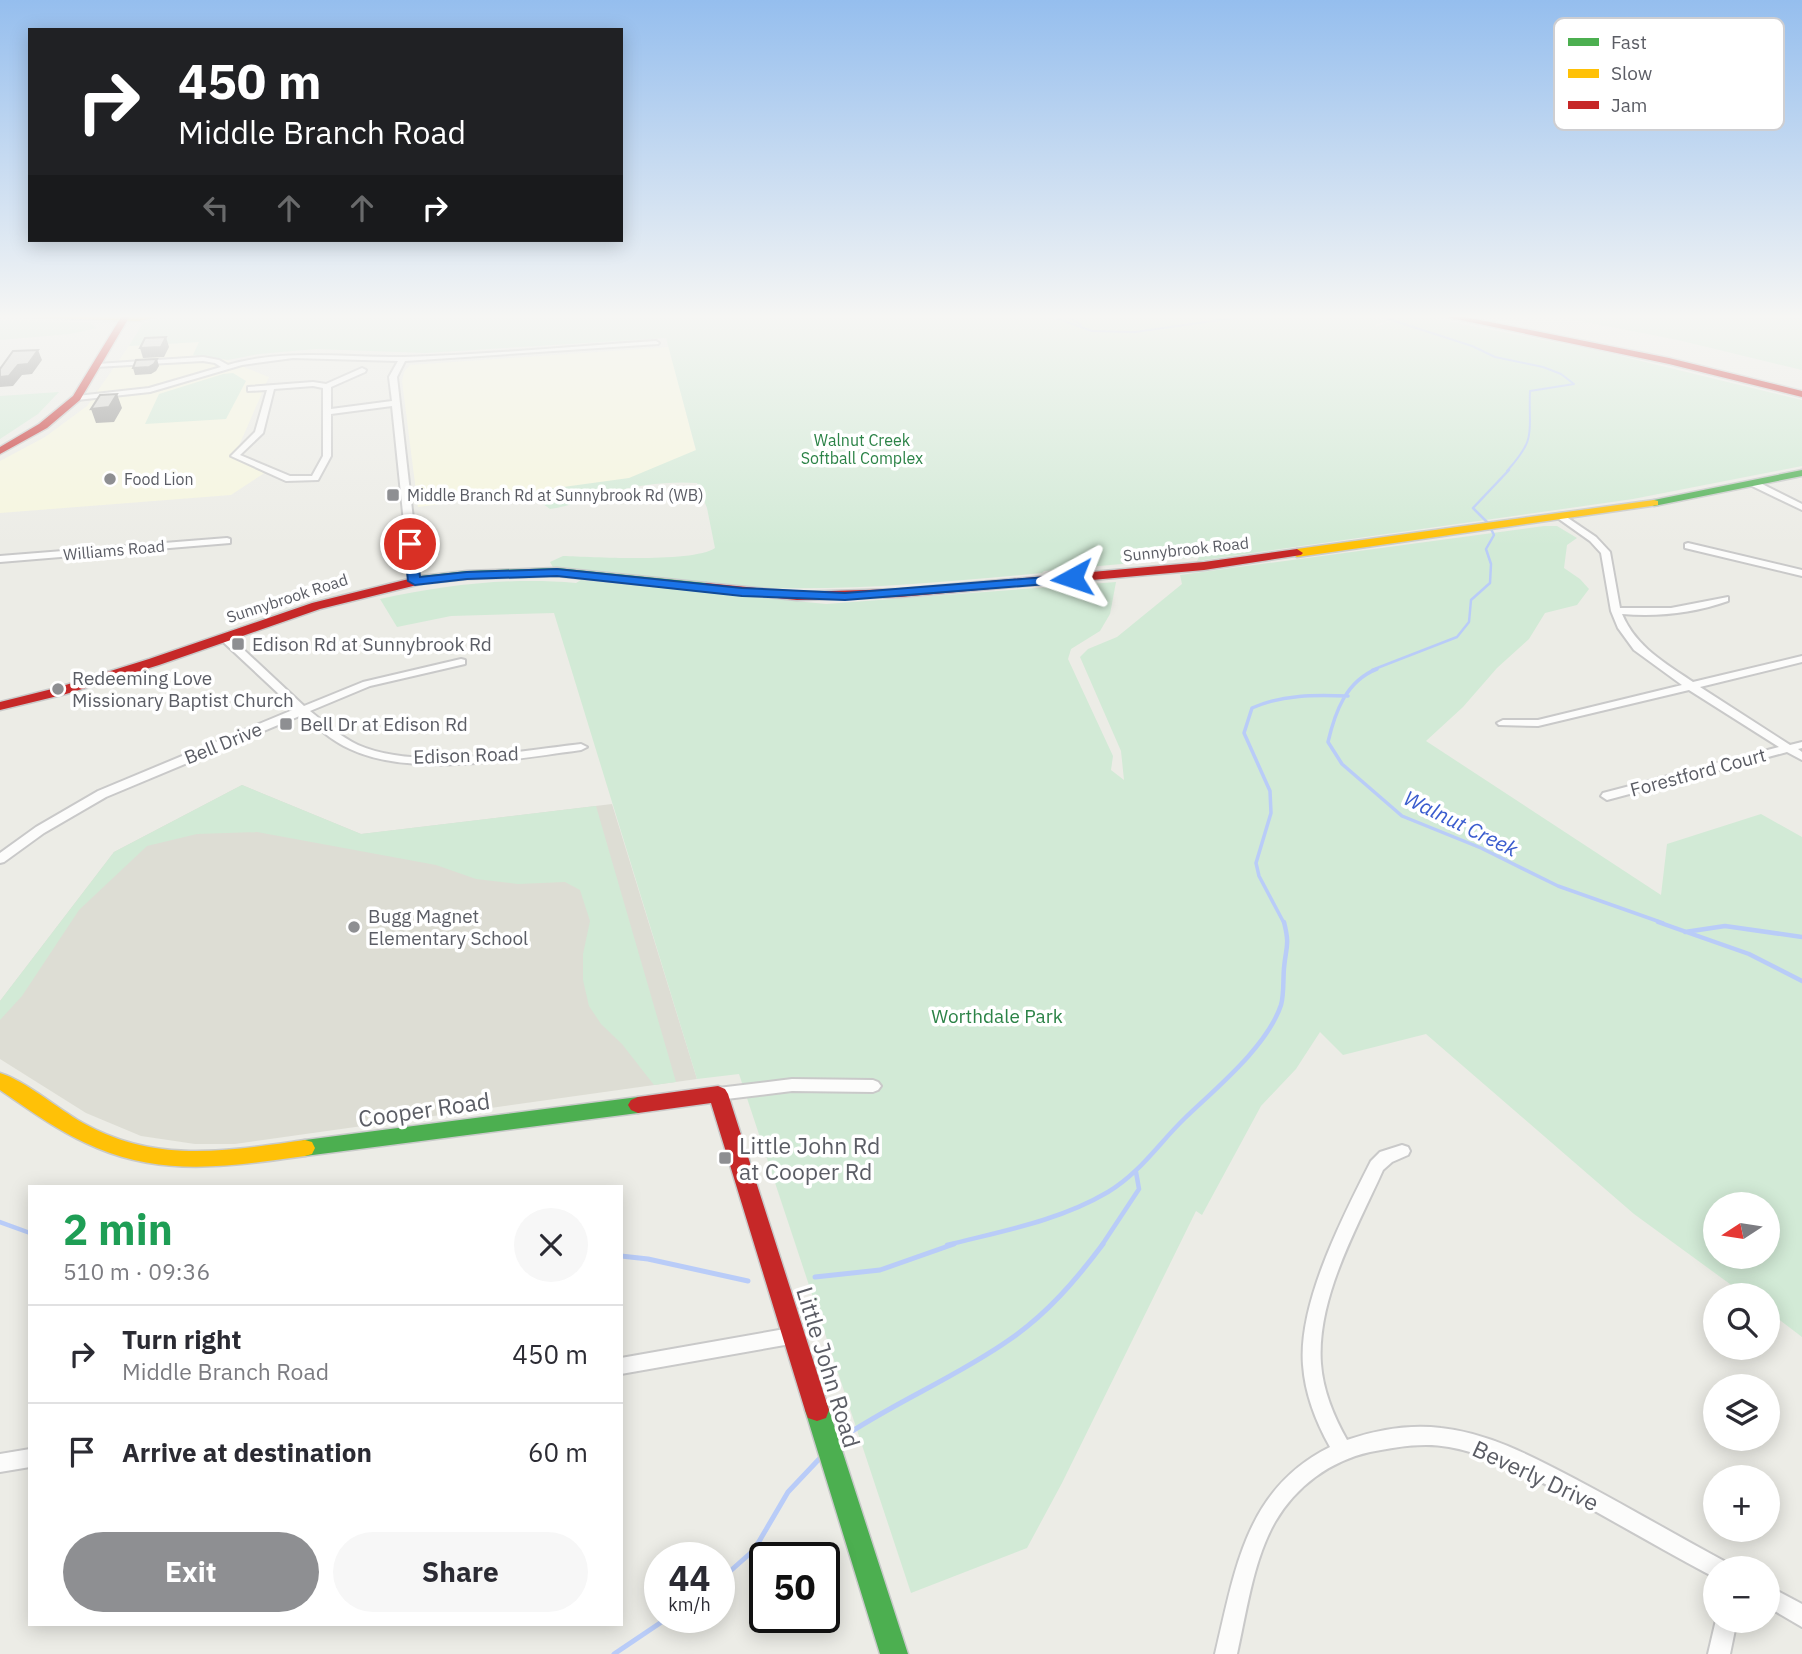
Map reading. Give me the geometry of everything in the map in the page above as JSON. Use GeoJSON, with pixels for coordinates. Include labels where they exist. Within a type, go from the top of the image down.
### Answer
{"type":"FeatureCollection","features":[{"type":"Feature","properties":{"kind":"main road"},"geometry":{"type":"LineString","coordinates":[[0,451],[43,426],[77,398],[81,391]]}},
{"type":"Feature","properties":{"kind":"main road","name":"Sunnybrook Road"},"geometry":{"type":"LineString","coordinates":[[0,706],[74,687],[316,606],[415,581],[467,575],[557,572],[742,592],[845,596],[1205,566],[1562,517],[1802,473]]}},
{"type":"Feature","properties":{"kind":"main road","name":"Cooper Road"},"geometry":{"type":"LineString","coordinates":[[0,1080],[97,1139],[122,1150],[178,1160],[245,1156],[718,1094]]}},
{"type":"Feature","properties":{"kind":"main road","name":"Little John Road"},"geometry":{"type":"LineString","coordinates":[[718,1094],[796,1335],[894,1654]]}},
{"type":"Feature","properties":{"kind":"street"},"geometry":{"type":"LineString","coordinates":[[77,398],[139,391]]}},
{"type":"Feature","properties":{"kind":"street"},"geometry":{"type":"LineString","coordinates":[[270,391],[259,433],[235,456],[289,479],[315,478],[327,456],[327,391]]}},
{"type":"Feature","properties":{"kind":"street"},"geometry":{"type":"LineString","coordinates":[[394,391],[415,581]]}},
{"type":"Feature","properties":{"kind":"street"},"geometry":{"type":"LineString","coordinates":[[327,412],[395,404]]}},
{"type":"Feature","properties":{"kind":"street"},"geometry":{"type":"LineString","coordinates":[[1759,483],[1802,501]]}},
{"type":"Feature","properties":{"kind":"street"},"geometry":{"type":"LineString","coordinates":[[1759,483],[1802,507]]}},
{"type":"Feature","properties":{"kind":"street"},"geometry":{"type":"LineString","coordinates":[[1562,517],[1593,538],[1605,552],[1616,611],[1622,628],[1638,648],[1691,686],[1802,757]]}},
{"type":"Feature","properties":{"kind":"street","name":"Williams Road"},"geometry":{"type":"LineString","coordinates":[[0,559],[227,541]]}},
{"type":"Feature","properties":{"kind":"street"},"geometry":{"type":"LineString","coordinates":[[1688,546],[1802,573]]}},
{"type":"Feature","properties":{"kind":"street"},"geometry":{"type":"LineString","coordinates":[[1616,611],[1673,613],[1725,600]]}},
{"type":"Feature","properties":{"kind":"street","name":"Edison Road"},"geometry":{"type":"LineString","coordinates":[[224,637],[305,709],[355,747],[389,756],[432,760],[481,758],[581,747]]}},
{"type":"Feature","properties":{"kind":"street"},"geometry":{"type":"LineString","coordinates":[[1503,723],[1538,723],[1802,659]]}},
{"type":"Feature","properties":{"kind":"street","name":"Bell Drive"},"geometry":{"type":"LineString","coordinates":[[0,859],[40,830],[102,794],[367,684],[461,662]]}},
{"type":"Feature","properties":{"kind":"street","name":"Forestford Court"},"geometry":{"type":"LineString","coordinates":[[1608,796],[1802,745]]}},
{"type":"Feature","properties":{"kind":"street","name":"Cooper Road"},"geometry":{"type":"LineString","coordinates":[[718,1094],[792,1085],[873,1086]]}},
{"type":"Feature","properties":{"kind":"street"},"geometry":{"type":"LineString","coordinates":[[1226,1654],[1256,1541],[1268,1516],[1282,1494],[1303,1474],[1341,1449],[1327,1424],[1315,1384],[1312,1337],[1329,1276],[1377,1166],[1386,1157],[1402,1152]]}},
{"type":"Feature","properties":{"kind":"street"},"geometry":{"type":"LineString","coordinates":[[623,1366],[796,1335]]}},
{"type":"Feature","properties":{"kind":"street","name":"Beverly Drive"},"geometry":{"type":"LineString","coordinates":[[1341,1449],[1381,1440],[1425,1436],[1450,1438],[1476,1445],[1562,1483],[1703,1560]]}},
{"type":"Feature","properties":{"kind":"street"},"geometry":{"type":"LineString","coordinates":[[0,1463],[28,1458]]}},
{"type":"Feature","properties":{"kind":"street"},"geometry":{"type":"LineString","coordinates":[[1780,1603],[1802,1616]]}},
{"type":"Feature","properties":{"kind":"street"},"geometry":{"type":"LineString","coordinates":[[1719,1654],[1724,1633]]}},
{"type":"Feature","properties":{"kind":"shaded area"},"geometry":{"type":"Polygon","coordinates":[[[97,391],[263,391],[234,457],[269,470],[231,495],[0,513],[0,461],[45,437],[87,406],[97,391]]]}},
{"type":"Feature","properties":{"kind":"shaded area"},"geometry":{"type":"Polygon","coordinates":[[[403,391],[680,391],[701,470],[418,507],[403,391]]]}},
{"type":"Feature","properties":{"kind":"shaded area","name":"Bugg Magnet Elementary School"},"geometry":{"type":"Polygon","coordinates":[[[242,785],[361,834],[612,804],[697,1079],[235,1144],[195,1144],[141,1136],[86,1113],[0,1059],[0,1001],[114,852],[242,785]]]}},
{"type":"Feature","properties":{"kind":"green space"},"geometry":{"type":"Polygon","coordinates":[[[168,391],[241,391],[226,419],[145,424],[159,394],[168,391]]]}},
{"type":"Feature","properties":{"kind":"green space","name":"Walnut Creek Softball Complex"},"geometry":{"type":"Polygon","coordinates":[[[680,391],[1766,391],[1802,400],[1802,466],[1633,499],[1197,561],[1199,557],[968,580],[819,588],[744,587],[602,571],[554,569],[550,562],[563,556],[686,556],[715,548],[707,508],[697,483],[642,486],[550,509],[536,499],[534,491],[629,478],[696,450],[680,391]]]}},
{"type":"Feature","properties":{"kind":"green space"},"geometry":{"type":"Polygon","coordinates":[[[59,392],[38,414],[0,439],[0,396],[59,392]]]}},
{"type":"Feature","properties":{"kind":"green space","name":"Worthdale Park"},"geometry":{"type":"Polygon","coordinates":[[[1544,526],[1557,526],[1577,538],[1567,545],[1564,568],[1589,589],[1577,605],[1545,613],[1529,639],[1426,741],[1661,895],[1667,844],[1761,814],[1802,837],[1802,1337],[1780,1320],[1780,1283],[1729,1283],[1709,1269],[1780,1269],[1780,1192],[1703,1192],[1703,1264],[1634,1214],[1426,1034],[1343,1055],[1320,1032],[1296,1069],[1261,1106],[1202,1215],[1196,1211],[1062,1483],[1027,1548],[911,1593],[739,1074],[697,1079],[554,613],[451,616],[397,627],[380,599],[477,584],[527,581],[576,583],[581,580],[826,604],[1116,582],[1110,614],[1100,631],[1071,649],[1068,659],[1113,756],[1111,770],[1124,780],[1121,751],[1080,657],[1088,649],[1117,637],[1182,584],[1180,575],[1544,526]]]}},
{"type":"Feature","properties":{"kind":"green space"},"geometry":{"type":"Polygon","coordinates":[[[242,785],[361,834],[596,806],[676,1082],[654,1085],[622,1044],[601,1024],[589,1006],[583,980],[583,954],[590,921],[580,890],[565,882],[518,884],[476,879],[436,865],[257,832],[197,834],[147,846],[79,910],[22,996],[0,1020],[0,1001],[114,852],[242,785]]]}},
{"type":"Feature","properties":{"kind":"building"},"geometry":{"type":"Polygon","coordinates":[[[117,394],[109,407],[91,409],[100,395],[117,394]]]}},
{"type":"Feature","properties":{"kind":"waterway","name":"Walnut Creek"},"geometry":{"type":"LineString","coordinates":[[1507,471],[1527,442],[1530,391]]}},
{"type":"Feature","properties":{"kind":"waterway","name":"Walnut Creek"},"geometry":{"type":"LineString","coordinates":[[1372,670],[1457,637],[1469,622],[1471,600],[1490,583],[1491,564],[1486,549],[1494,535],[1488,523],[1473,508],[1509,470]]}},
{"type":"Feature","properties":{"kind":"waterway","name":"Walnut Creek"},"geometry":{"type":"LineString","coordinates":[[1346,696],[1357,681],[1377,669]]}},
{"type":"Feature","properties":{"kind":"waterway"},"geometry":{"type":"LineString","coordinates":[[1284,923],[1259,876],[1256,863],[1271,813],[1270,791],[1244,733],[1252,708],[1264,703],[1299,696],[1346,696]]}},
{"type":"Feature","properties":{"kind":"waterway","name":"Walnut Creek"},"geometry":{"type":"LineString","coordinates":[[1346,696],[1338,709],[1328,742],[1342,764],[1402,816],[1481,848],[1558,886],[1663,923]]}},
{"type":"Feature","properties":{"kind":"waterway"},"geometry":{"type":"LineString","coordinates":[[947,1245],[1070,1211],[1108,1192],[1140,1167],[1252,1052],[1274,1021],[1283,997],[1287,941],[1284,922]]}},
{"type":"Feature","properties":{"kind":"waterway","name":"Walnut Creek"},"geometry":{"type":"LineString","coordinates":[[1658,922],[1686,932]]}},
{"type":"Feature","properties":{"kind":"waterway"},"geometry":{"type":"LineString","coordinates":[[1686,932],[1725,926],[1802,937]]}},
{"type":"Feature","properties":{"kind":"waterway","name":"Walnut Creek"},"geometry":{"type":"LineString","coordinates":[[1686,932],[1749,954],[1802,981]]}},
{"type":"Feature","properties":{"kind":"waterway"},"geometry":{"type":"LineString","coordinates":[[1102,1245],[1139,1189],[1136,1172]]}},
{"type":"Feature","properties":{"kind":"waterway"},"geometry":{"type":"LineString","coordinates":[[0,1222],[28,1232]]}},
{"type":"Feature","properties":{"kind":"waterway"},"geometry":{"type":"LineString","coordinates":[[815,1277],[880,1270],[954,1244]]}},
{"type":"Feature","properties":{"kind":"waterway"},"geometry":{"type":"LineString","coordinates":[[837,1441],[988,1354],[1023,1330],[1060,1296],[1103,1244]]}},
{"type":"Feature","properties":{"kind":"waterway"},"geometry":{"type":"LineString","coordinates":[[623,1256],[648,1259],[748,1281]]}},
{"type":"Feature","properties":{"kind":"waterway"},"geometry":{"type":"LineString","coordinates":[[735,1567],[754,1550],[788,1492],[822,1456]]}},
{"type":"Feature","properties":{"kind":"waterway"},"geometry":{"type":"LineString","coordinates":[[614,1654],[645,1633]]}},
{"type":"Feature","properties":{"kind":"traffic: fast"},"geometry":{"type":"LineString","coordinates":[[1654,503],[1802,473]]}},
{"type":"Feature","properties":{"kind":"traffic: fast"},"geometry":{"type":"LineString","coordinates":[[421,580],[467,575],[557,572],[706,587]]}},
{"type":"Feature","properties":{"kind":"traffic: fast"},"geometry":{"type":"LineString","coordinates":[[305,1148],[638,1105]]}},
{"type":"Feature","properties":{"kind":"traffic: fast"},"geometry":{"type":"LineString","coordinates":[[817,1410],[894,1654]]}},
{"type":"Feature","properties":{"kind":"traffic: slow"},"geometry":{"type":"LineString","coordinates":[[1297,553],[1654,503]]}},
{"type":"Feature","properties":{"kind":"traffic: slow"},"geometry":{"type":"LineString","coordinates":[[0,1080],[51,1114],[105,1143],[129,1152],[179,1160],[204,1160],[305,1148]]}},
{"type":"Feature","properties":{"kind":"traffic: jam"},"geometry":{"type":"LineString","coordinates":[[0,451],[43,426],[77,398],[81,391]]}},
{"type":"Feature","properties":{"kind":"traffic: jam"},"geometry":{"type":"LineString","coordinates":[[1791,391],[1802,394]]}},
{"type":"Feature","properties":{"kind":"traffic: jam"},"geometry":{"type":"LineString","coordinates":[[706,587],[797,596],[900,593],[1204,566],[1297,553]]}},
{"type":"Feature","properties":{"kind":"traffic: jam"},"geometry":{"type":"LineString","coordinates":[[0,706],[61,691],[154,662],[316,606],[421,580]]}},
{"type":"Feature","properties":{"kind":"traffic: jam"},"geometry":{"type":"LineString","coordinates":[[638,1105],[718,1094],[817,1410]]}},
{"type":"Feature","properties":{"kind":"place","name":"Food Lion"},"geometry":{"type":"Point","coordinates":[110,479]}},
{"type":"Feature","properties":{"kind":"place","name":"Middle Branch Rd at Sunnybrook Rd (WB)"},"geometry":{"type":"Point","coordinates":[393,495]}},
{"type":"Feature","properties":{"kind":"place","name":"Edison Rd at Sunnybrook Rd"},"geometry":{"type":"Point","coordinates":[238,644]}},
{"type":"Feature","properties":{"kind":"place","name":"Redeeming Love Missionary Baptist Church"},"geometry":{"type":"Point","coordinates":[58,689]}},
{"type":"Feature","properties":{"kind":"place","name":"Bell Dr at Edison Rd"},"geometry":{"type":"Point","coordinates":[286,724]}},
{"type":"Feature","properties":{"kind":"place","name":"Bugg Magnet Elementary School"},"geometry":{"type":"Point","coordinates":[354,927]}},
{"type":"Feature","properties":{"kind":"place","name":"Little John Rd at Cooper Rd"},"geometry":{"type":"Point","coordinates":[725,1158]}},
{"type":"Feature","properties":{"kind":"route"},"geometry":{"type":"LineString","coordinates":[[410,544],[415,581],[467,575],[557,572],[742,592],[845,596],[1072,578]]}}]}
